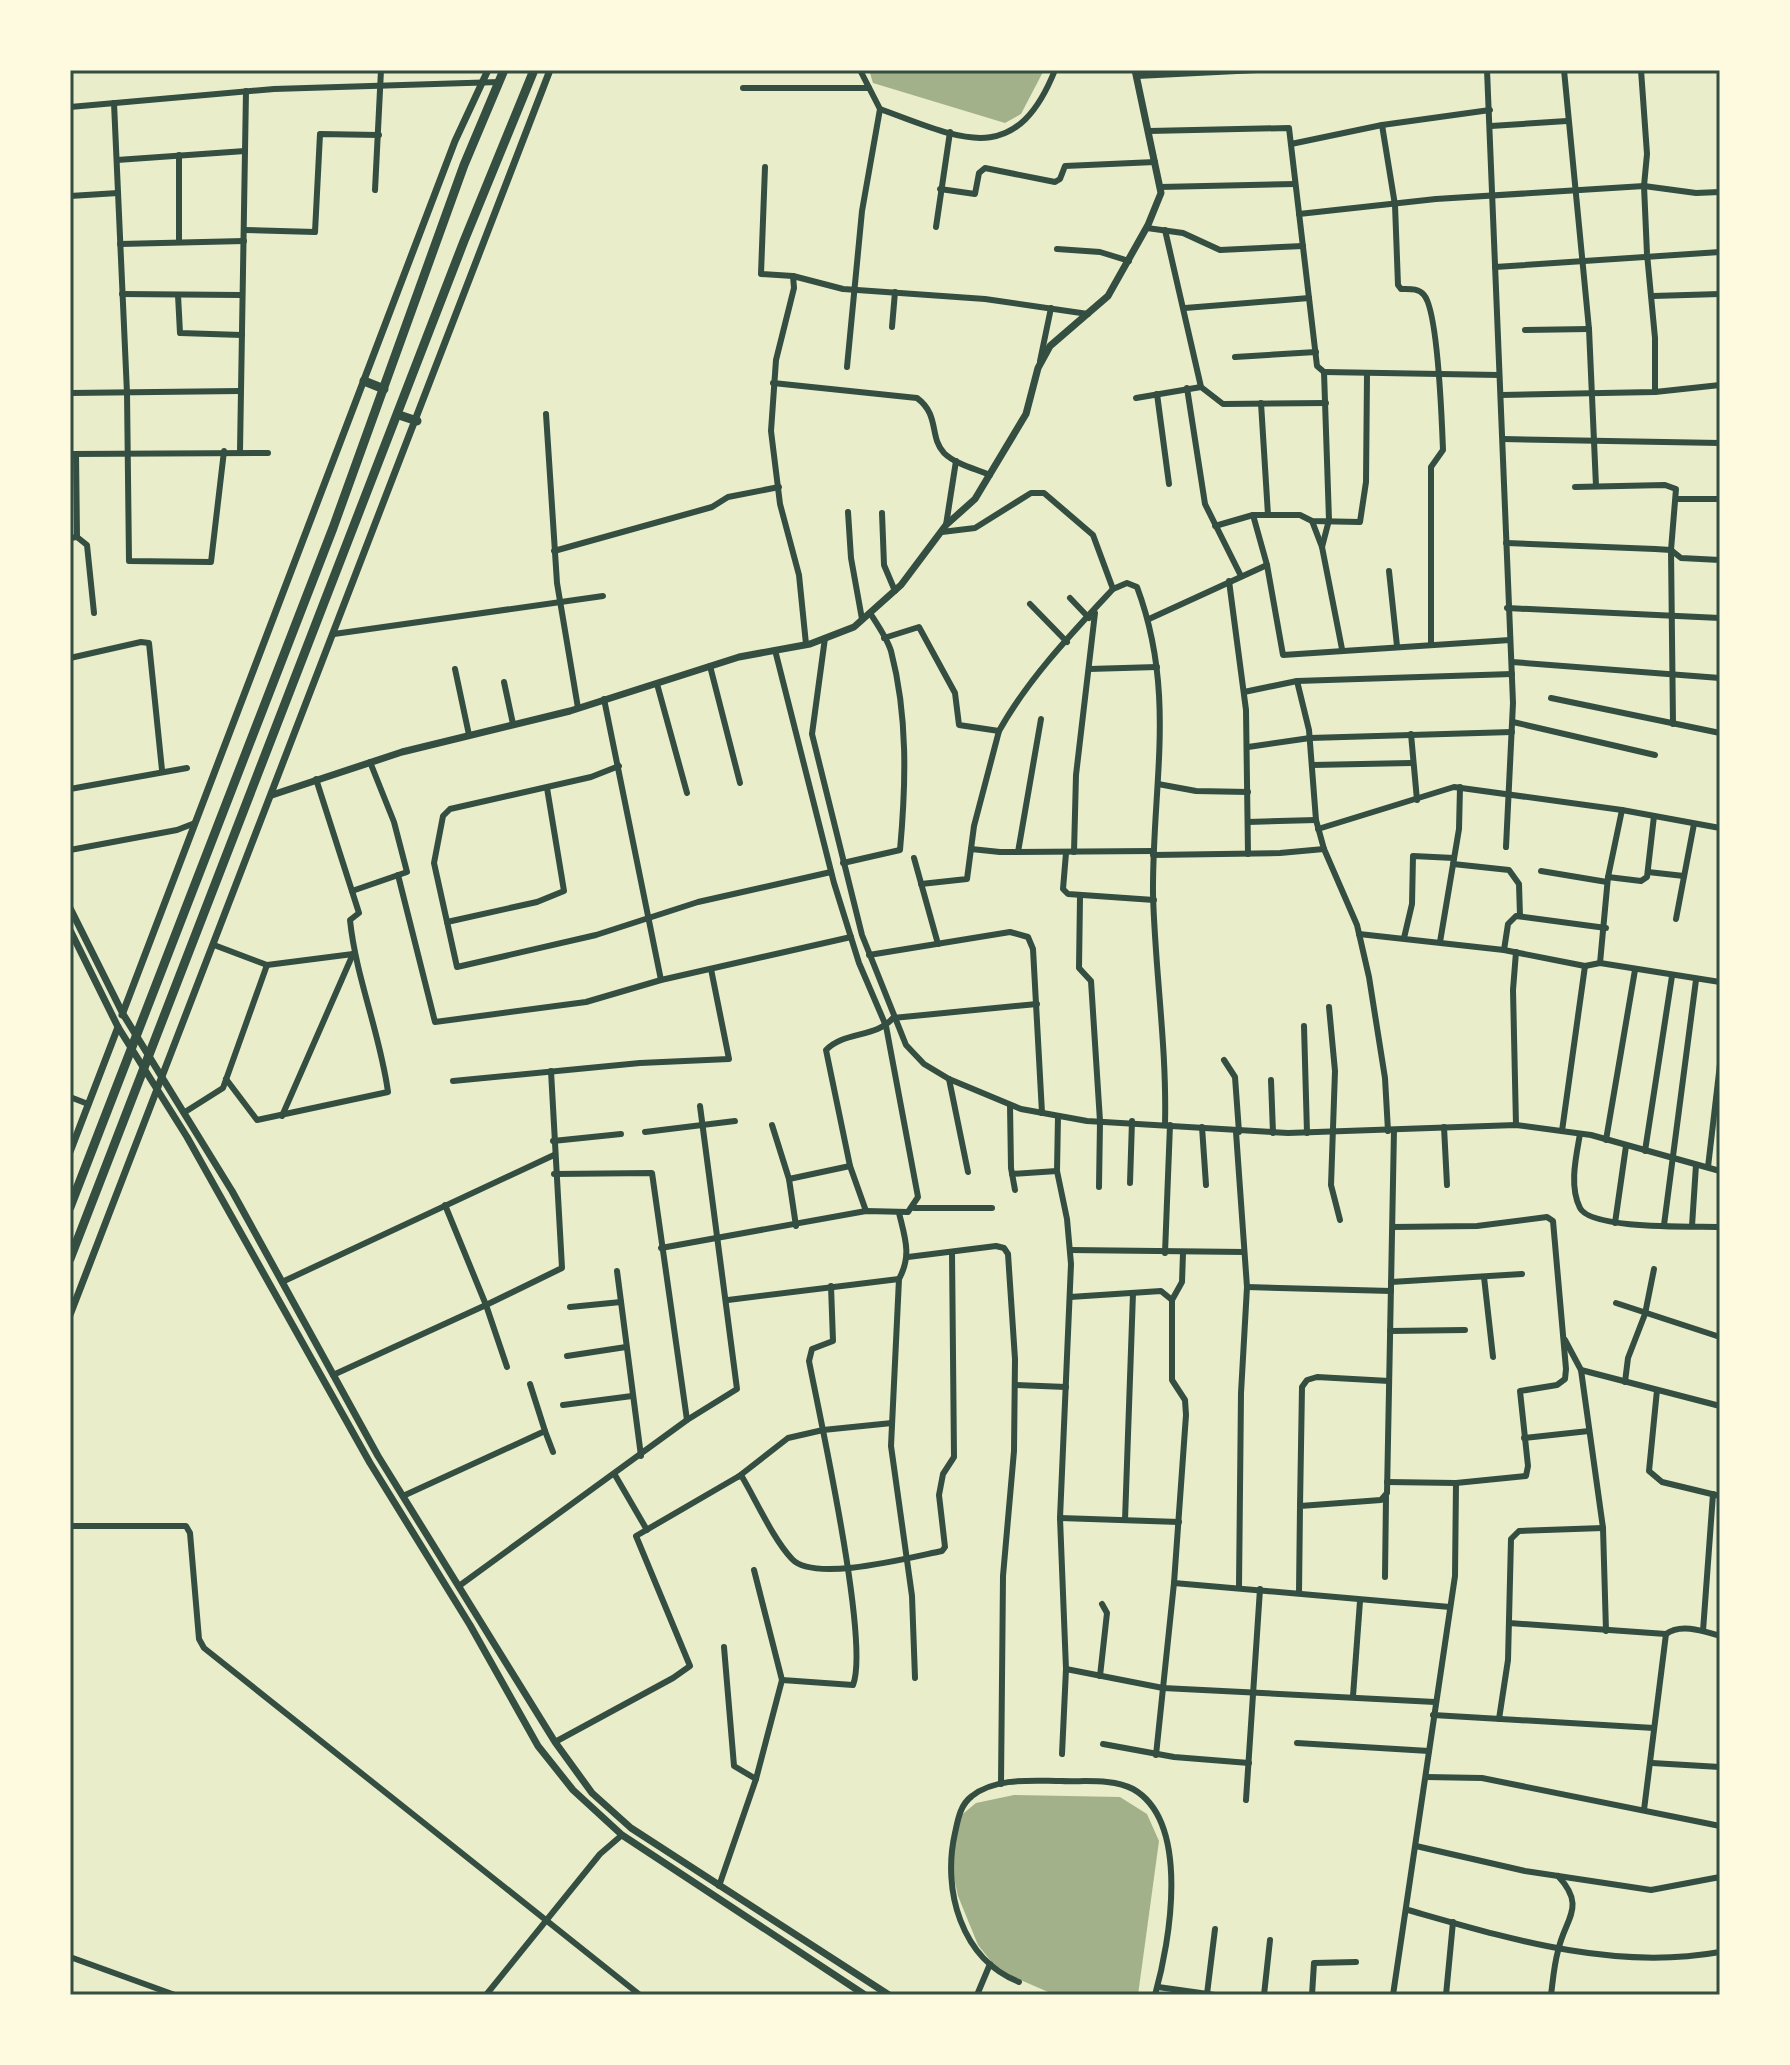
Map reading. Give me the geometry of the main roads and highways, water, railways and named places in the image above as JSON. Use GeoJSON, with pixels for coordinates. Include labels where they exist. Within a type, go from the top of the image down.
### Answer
{"type":"FeatureCollection","features":[{"type":"Feature","properties":{"kind":"highway"},"geometry":{"type":"LineString","coordinates":[[70,1207],[333,528],[464,165],[504,70]]}},
{"type":"Feature","properties":{"kind":"highway"},"geometry":{"type":"LineString","coordinates":[[70,1259],[534,70]]}},
{"type":"Feature","properties":{"kind":"highway"},"geometry":{"type":"LineString","coordinates":[[364,381],[384,389]]}},
{"type":"Feature","properties":{"kind":"highway"},"geometry":{"type":"LineString","coordinates":[[399,415],[417,421]]}}]}
